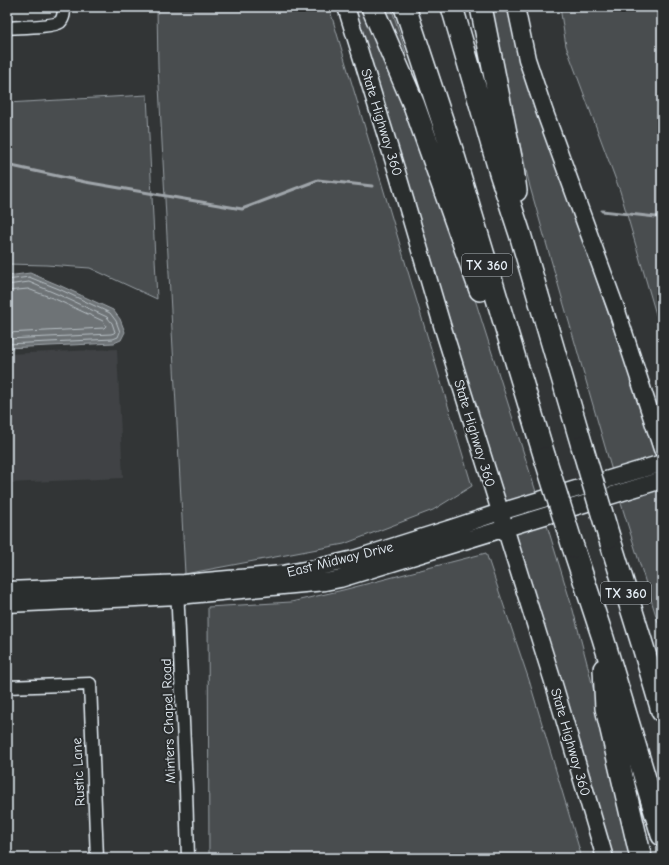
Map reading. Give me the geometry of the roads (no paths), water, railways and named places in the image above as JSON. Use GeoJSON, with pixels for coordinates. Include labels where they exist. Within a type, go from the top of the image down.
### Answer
{"type":"FeatureCollection","features":[{"type":"Feature","properties":{"kind":"highway"},"geometry":{"type":"LineString","coordinates":[[372,7],[414,105],[497,337],[520,374]]}},
{"type":"Feature","properties":{"kind":"highway","name":"TX 360"},"geometry":{"type":"LineString","coordinates":[[405,7],[454,156],[545,458],[603,638],[662,835]]}},
{"type":"Feature","properties":{"kind":"highway","name":"TX 360"},"geometry":{"type":"LineString","coordinates":[[452,7],[608,537],[662,711]]}},
{"type":"Feature","properties":{"kind":"highway"},"geometry":{"type":"LineString","coordinates":[[481,7],[513,168],[520,234]]}},
{"type":"Feature","properties":{"kind":"highway"},"geometry":{"type":"LineString","coordinates":[[603,638],[606,708],[641,858]]}},
{"type":"Feature","properties":{"kind":"highway"},"geometry":{"type":"LineString","coordinates":[[644,650],[662,691]]}},
{"type":"Feature","properties":{"kind":"main road","name":"State Highway 360"},"geometry":{"type":"LineString","coordinates":[[346,7],[397,172],[446,340],[555,688],[605,858]]}},
{"type":"Feature","properties":{"kind":"main road"},"geometry":{"type":"LineString","coordinates":[[516,7],[528,59],[544,110],[617,311],[662,449]]}},
{"type":"Feature","properties":{"kind":"main road","name":"East Midway Drive"},"geometry":{"type":"LineString","coordinates":[[7,590],[178,590],[315,568],[354,559],[500,512],[662,463]]}},
{"type":"Feature","properties":{"kind":"main road","name":"East Midway Drive"},"geometry":{"type":"LineString","coordinates":[[7,604],[178,590],[325,582],[340,579],[662,480]]}},
{"type":"Feature","properties":{"kind":"street"},"geometry":{"type":"LineString","coordinates":[[7,28],[55,24],[60,22],[63,16],[64,7]]}},
{"type":"Feature","properties":{"kind":"street","name":"Minters Chapel Road"},"geometry":{"type":"LineString","coordinates":[[178,590],[188,858]]}},
{"type":"Feature","properties":{"kind":"street","name":"Rustic Lane"},"geometry":{"type":"LineString","coordinates":[[7,687],[90,684],[97,858]]}},
{"type":"Feature","properties":{"kind":"water"},"geometry":{"type":"Polygon","coordinates":[[[30,273],[113,310],[120,319],[125,332],[121,340],[114,343],[7,348],[7,276],[30,273]]]}},
{"type":"Feature","properties":{"kind":"waterway"},"geometry":{"type":"LineString","coordinates":[[7,165],[85,182],[242,209],[318,180],[372,186]]}},
{"type":"Feature","properties":{"kind":"waterway"},"geometry":{"type":"LineString","coordinates":[[602,211],[656,217],[662,214]]}}]}
